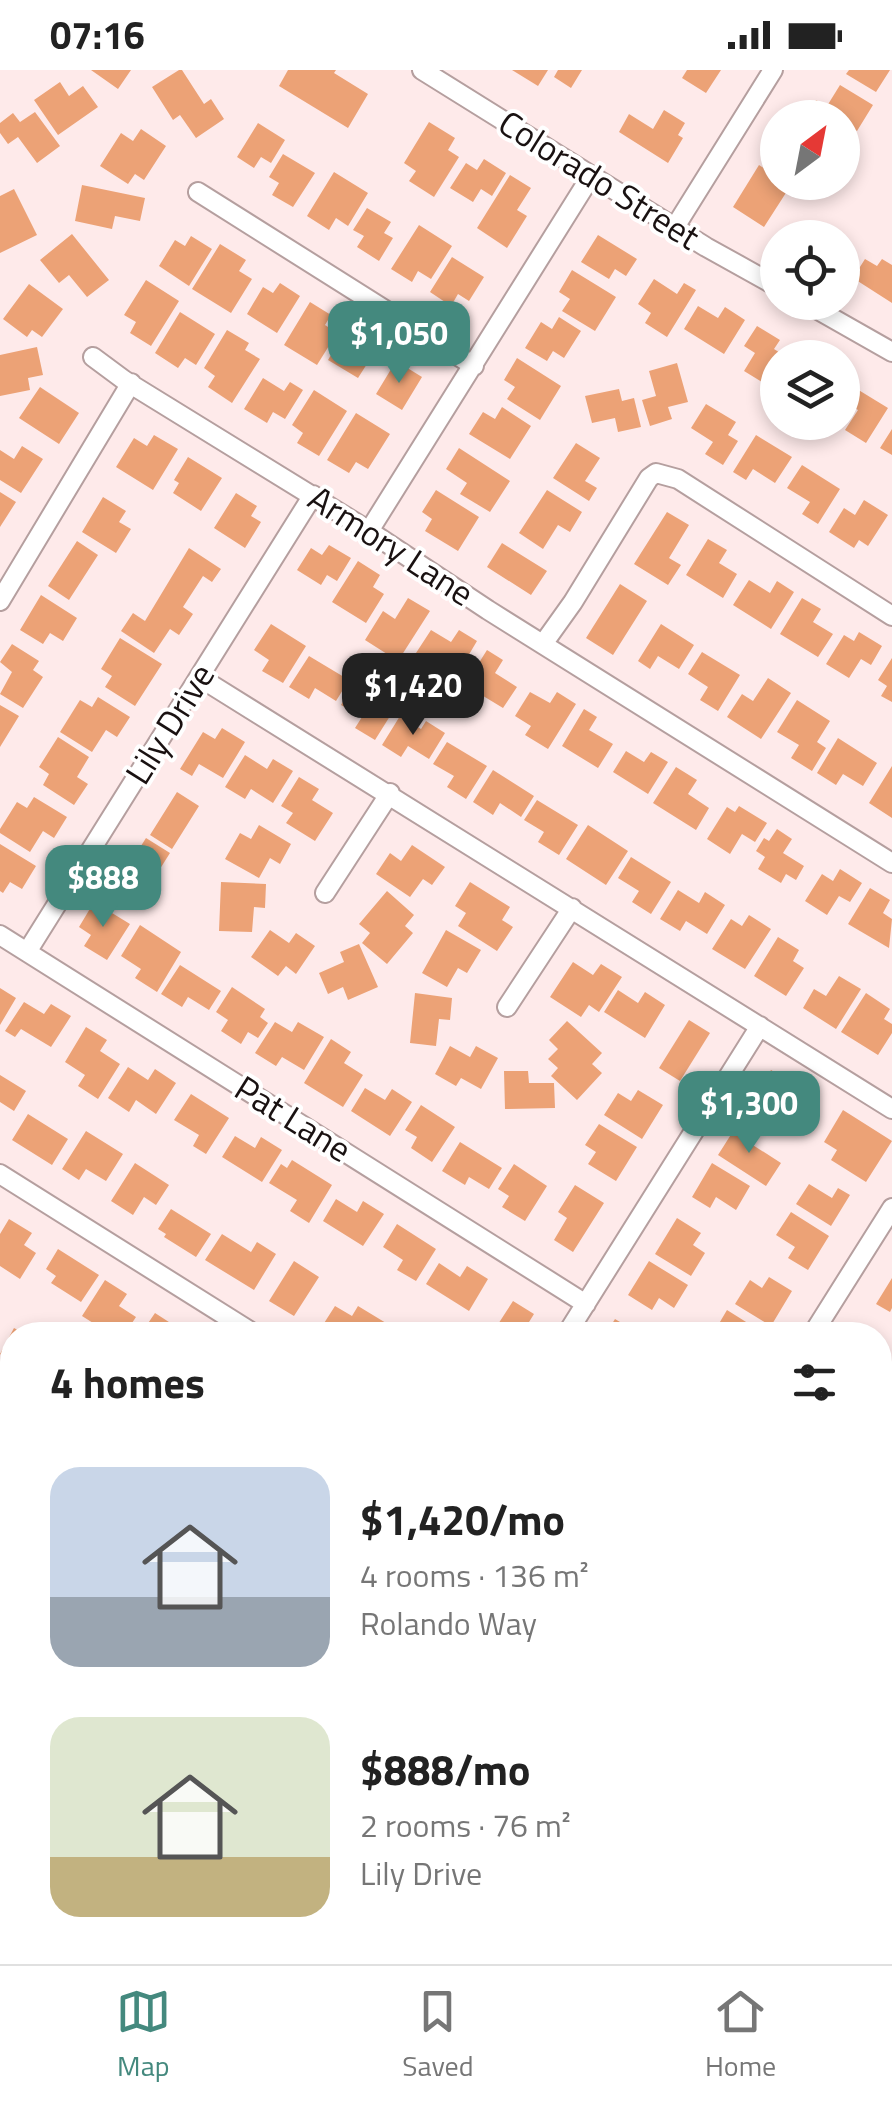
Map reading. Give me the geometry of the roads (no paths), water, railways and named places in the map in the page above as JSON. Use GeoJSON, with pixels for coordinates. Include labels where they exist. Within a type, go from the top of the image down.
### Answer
{"type":"FeatureCollection","features":[{"type":"Feature","properties":{"kind":"street","name":"Colorado Street"},"geometry":{"type":"LineString","coordinates":[[422,70],[760,277]]}},
{"type":"Feature","properties":{"kind":"street"},"geometry":{"type":"LineString","coordinates":[[450,88],[462,70]]}},
{"type":"Feature","properties":{"kind":"street"},"geometry":{"type":"LineString","coordinates":[[675,227],[773,70]]}},
{"type":"Feature","properties":{"kind":"street"},"geometry":{"type":"LineString","coordinates":[[370,530],[591,176]]}},
{"type":"Feature","properties":{"kind":"street"},"geometry":{"type":"LineString","coordinates":[[198,192],[474,366]]}},
{"type":"Feature","properties":{"kind":"street"},"geometry":{"type":"LineString","coordinates":[[836,320],[892,352]]}},
{"type":"Feature","properties":{"kind":"street","name":"Armory Lane"},"geometry":{"type":"LineString","coordinates":[[93,357],[892,863]]}},
{"type":"Feature","properties":{"kind":"street"},"geometry":{"type":"LineString","coordinates":[[0,601],[131,383]]}},
{"type":"Feature","properties":{"kind":"street"},"geometry":{"type":"LineString","coordinates":[[543,644],[649,478],[656,473],[668,474],[892,616]]}},
{"type":"Feature","properties":{"kind":"street","name":"Lily Drive"},"geometry":{"type":"LineString","coordinates":[[28,952],[313,495]]}},
{"type":"Feature","properties":{"kind":"street"},"geometry":{"type":"LineString","coordinates":[[200,677],[892,1109]]}},
{"type":"Feature","properties":{"kind":"street"},"geometry":{"type":"LineString","coordinates":[[325,892],[390,793]]}},
{"type":"Feature","properties":{"kind":"street"},"geometry":{"type":"LineString","coordinates":[[506,1007],[572,908]]}},
{"type":"Feature","properties":{"kind":"street","name":"Pat Lane"},"geometry":{"type":"LineString","coordinates":[[0,934],[586,1304]]}},
{"type":"Feature","properties":{"kind":"street"},"geometry":{"type":"LineString","coordinates":[[574,1322],[760,1026]]}},
{"type":"Feature","properties":{"kind":"street"},"geometry":{"type":"LineString","coordinates":[[0,1174],[235,1322]]}},
{"type":"Feature","properties":{"kind":"street"},"geometry":{"type":"LineString","coordinates":[[820,1322],[892,1208]]}}]}
